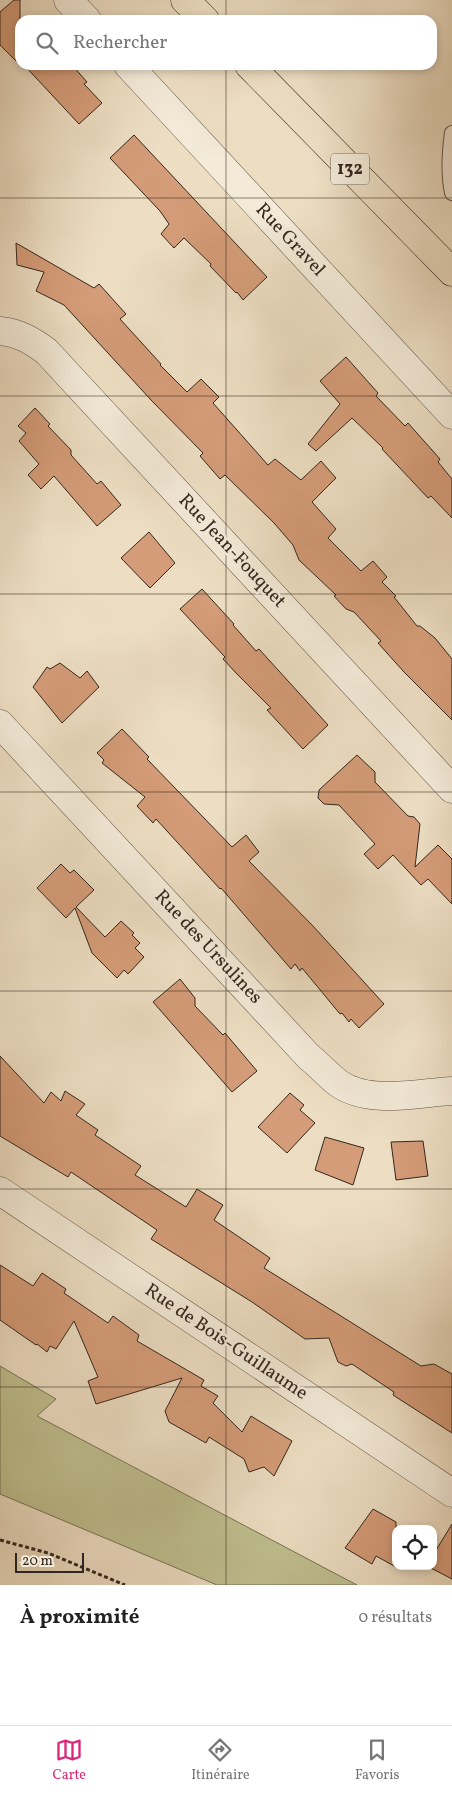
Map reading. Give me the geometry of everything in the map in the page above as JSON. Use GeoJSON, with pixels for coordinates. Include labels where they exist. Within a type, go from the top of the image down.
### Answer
{"type":"FeatureCollection","features":[{"type":"Feature","properties":{"kind":"main road"},"geometry":{"type":"LineString","coordinates":[[185,0],[200,15]]}},
{"type":"Feature","properties":{"kind":"main road","name":"132"},"geometry":{"type":"LineString","coordinates":[[254,70],[452,271]]}},
{"type":"Feature","properties":{"kind":"street"},"geometry":{"type":"LineString","coordinates":[[68,0],[82,15]]}},
{"type":"Feature","properties":{"kind":"street","name":"Rue Gravel"},"geometry":{"type":"LineString","coordinates":[[133,70],[452,414]]}},
{"type":"Feature","properties":{"kind":"street","name":"Rue Jean-Fouquet"},"geometry":{"type":"LineString","coordinates":[[0,331],[13,332],[27,337],[46,350],[452,789]]}},
{"type":"Feature","properties":{"kind":"street","name":"Rue des Ursulines"},"geometry":{"type":"LineString","coordinates":[[0,724],[302,1050],[339,1083],[358,1093],[376,1097],[452,1091]]}},
{"type":"Feature","properties":{"kind":"street","name":"Rue de Bois-Guillaume"},"geometry":{"type":"LineString","coordinates":[[0,1191],[452,1493]]}},
{"type":"Feature","properties":{"kind":"lane"},"geometry":{"type":"LineString","coordinates":[[452,133],[448,157],[449,180],[452,193]]}},
{"type":"Feature","properties":{"kind":"path"},"geometry":{"type":"LineString","coordinates":[[0,1540],[48,1553],[125,1585]]}},
{"type":"Feature","properties":{"kind":"green space"},"geometry":{"type":"Polygon","coordinates":[[[0,1366],[56,1399],[37,1416],[357,1585],[217,1585],[0,1494],[0,1366]]]}},
{"type":"Feature","properties":{"kind":"building"},"geometry":{"type":"Polygon","coordinates":[[[14,0],[20,0],[20,15],[15,15],[15,60],[0,45],[0,12],[14,0]]]}},
{"type":"Feature","properties":{"kind":"building"},"geometry":{"type":"Polygon","coordinates":[[[29,70],[76,70],[87,82],[84,84],[102,103],[79,124],[29,70]]]}},
{"type":"Feature","properties":{"kind":"building"},"geometry":{"type":"Polygon","coordinates":[[[134,135],[267,277],[243,300],[210,266],[211,264],[184,238],[174,248],[161,234],[169,224],[160,211],[110,158],[134,135]]]}},
{"type":"Feature","properties":{"kind":"building"},"geometry":{"type":"Polygon","coordinates":[[[16,243],[94,288],[99,284],[126,314],[120,319],[160,365],[187,392],[201,379],[219,397],[213,403],[268,465],[275,459],[301,480],[321,461],[336,478],[312,502],[336,529],[328,538],[361,571],[373,561],[387,577],[382,582],[396,596],[394,597],[417,626],[420,626],[435,638],[452,659],[452,720],[404,672],[378,643],[381,641],[354,612],[346,609],[334,596],[336,595],[299,560],[293,545],[274,523],[225,475],[220,479],[200,456],[203,453],[151,400],[64,305],[36,291],[44,272],[17,265],[16,243]]]}},
{"type":"Feature","properties":{"kind":"building"},"geometry":{"type":"Polygon","coordinates":[[[346,357],[378,393],[376,396],[405,426],[408,423],[440,459],[438,462],[452,479],[452,518],[431,496],[428,498],[383,448],[352,418],[316,451],[308,444],[340,404],[320,381],[346,357]]]}},
{"type":"Feature","properties":{"kind":"building"},"geometry":{"type":"Polygon","coordinates":[[[35,408],[50,424],[48,426],[71,450],[71,455],[97,484],[101,481],[121,505],[97,526],[54,476],[41,489],[28,475],[39,464],[19,441],[26,433],[18,426],[35,408]]]}},
{"type":"Feature","properties":{"kind":"building"},"geometry":{"type":"Polygon","coordinates":[[[149,532],[175,563],[150,588],[121,558],[149,532]]]}},
{"type":"Feature","properties":{"kind":"building"},"geometry":{"type":"Polygon","coordinates":[[[202,589],[256,651],[259,649],[328,725],[303,749],[267,710],[271,708],[223,659],[225,657],[180,609],[202,589]]]}},
{"type":"Feature","properties":{"kind":"building"},"geometry":{"type":"Polygon","coordinates":[[[60,663],[80,678],[87,671],[99,687],[62,723],[33,687],[47,667],[50,669],[60,663]]]}},
{"type":"Feature","properties":{"kind":"building"},"geometry":{"type":"Polygon","coordinates":[[[122,729],[149,757],[147,759],[232,847],[246,835],[259,852],[249,861],[313,926],[384,1004],[359,1028],[351,1019],[349,1022],[342,1013],[340,1014],[302,968],[300,971],[295,964],[291,969],[221,888],[156,819],[153,823],[137,806],[145,797],[102,763],[104,760],[97,753],[122,729]]]}},
{"type":"Feature","properties":{"kind":"building"},"geometry":{"type":"Polygon","coordinates":[[[357,755],[375,772],[375,782],[408,816],[414,817],[420,824],[415,867],[438,845],[452,859],[452,904],[428,879],[421,885],[393,855],[378,869],[364,854],[375,844],[339,805],[324,804],[318,798],[319,790],[357,755]]]}},
{"type":"Feature","properties":{"kind":"building"},"geometry":{"type":"Polygon","coordinates":[[[61,864],[70,873],[74,870],[94,890],[76,907],[105,937],[121,921],[134,933],[132,935],[140,943],[135,948],[144,957],[128,974],[124,970],[117,978],[92,953],[75,908],[66,918],[37,888],[61,864]]]}},
{"type":"Feature","properties":{"kind":"building"},"geometry":{"type":"Polygon","coordinates":[[[180,979],[195,998],[195,1006],[223,1035],[225,1033],[257,1071],[232,1092],[153,1002],[180,979]]]}},
{"type":"Feature","properties":{"kind":"building"},"geometry":{"type":"Polygon","coordinates":[[[0,1056],[44,1103],[51,1092],[61,1101],[65,1091],[85,1104],[76,1115],[98,1130],[95,1135],[141,1166],[135,1175],[186,1207],[197,1189],[223,1205],[214,1220],[270,1258],[264,1268],[421,1366],[434,1364],[452,1374],[452,1433],[393,1395],[394,1392],[352,1364],[346,1366],[338,1362],[329,1338],[305,1339],[252,1302],[151,1239],[157,1230],[71,1172],[68,1177],[0,1136],[0,1056]]]}},
{"type":"Feature","properties":{"kind":"building"},"geometry":{"type":"Polygon","coordinates":[[[290,1093],[304,1105],[300,1110],[315,1123],[287,1153],[258,1127],[290,1093]]]}},
{"type":"Feature","properties":{"kind":"building"},"geometry":{"type":"Polygon","coordinates":[[[325,1137],[364,1148],[353,1185],[315,1170],[325,1137]]]}},
{"type":"Feature","properties":{"kind":"building"},"geometry":{"type":"Polygon","coordinates":[[[423,1141],[428,1176],[396,1180],[391,1142],[423,1141]]]}},
{"type":"Feature","properties":{"kind":"building"},"geometry":{"type":"Polygon","coordinates":[[[0,1265],[33,1286],[42,1273],[66,1289],[64,1293],[108,1323],[113,1316],[139,1335],[137,1341],[204,1380],[201,1386],[218,1396],[213,1403],[242,1432],[251,1416],[292,1441],[274,1476],[264,1467],[249,1472],[244,1459],[209,1437],[206,1443],[169,1422],[165,1411],[182,1378],[96,1404],[88,1381],[98,1377],[74,1321],[56,1349],[50,1346],[47,1352],[0,1320],[0,1265]]]}},
{"type":"Feature","properties":{"kind":"building"},"geometry":{"type":"Polygon","coordinates":[[[373,1509],[396,1522],[396,1525],[392,1525],[392,1565],[376,1556],[372,1564],[345,1548],[373,1509]]]}},
{"type":"Feature","properties":{"kind":"building"},"geometry":{"type":"Polygon","coordinates":[[[452,1524],[452,1579],[435,1570],[437,1570],[437,1548],[452,1524]]]}}]}
